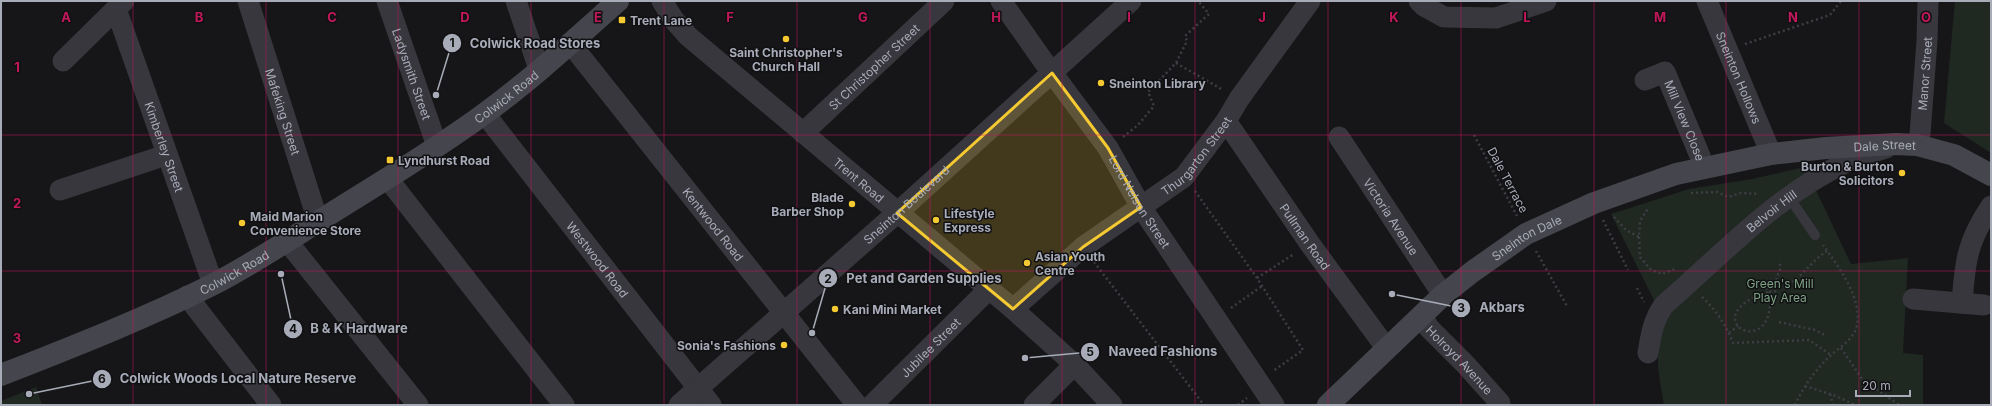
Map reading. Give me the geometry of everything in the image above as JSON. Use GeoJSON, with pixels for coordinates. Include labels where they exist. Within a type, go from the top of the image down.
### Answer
{"type":"FeatureCollection","features":[{"type":"Feature","properties":{"kind":"street","name":"Mafeking Street"},"geometry":{"type":"LineString","coordinates":[[248,1],[318,221]]}},
{"type":"Feature","properties":{"kind":"street","name":"Ladysmith Street"},"geometry":{"type":"LineString","coordinates":[[387,1],[437,146]]}},
{"type":"Feature","properties":{"kind":"street"},"geometry":{"type":"LineString","coordinates":[[516,1],[539,69]]}},
{"type":"Feature","properties":{"kind":"street","name":"Colwick Road"},"geometry":{"type":"LineString","coordinates":[[1,375],[87,340],[213,284],[287,241],[388,179],[485,114],[618,1]]}},
{"type":"Feature","properties":{"kind":"street","name":"Trent Road"},"geometry":{"type":"LineString","coordinates":[[662,1],[674,20],[688,36],[1013,309],[1074,364],[1112,405]]}},
{"type":"Feature","properties":{"kind":"street","name":"St Christopher Street"},"geometry":{"type":"LineString","coordinates":[[803,133],[944,1]]}},
{"type":"Feature","properties":{"kind":"street","name":"Lord Nelson Street"},"geometry":{"type":"LineString","coordinates":[[1001,1],[1108,148],[1141,208],[1274,405]]}},
{"type":"Feature","properties":{"kind":"street","name":"Sneinton Boulevard"},"geometry":{"type":"LineString","coordinates":[[679,405],[897,213],[1131,1]]}},
{"type":"Feature","properties":{"kind":"street","name":"Thurgarton Street"},"geometry":{"type":"LineString","coordinates":[[1013,309],[1083,247],[1184,177],[1226,121],[1239,99],[1310,1]]}},
{"type":"Feature","properties":{"kind":"street"},"geometry":{"type":"LineString","coordinates":[[1419,1],[1424,6],[1444,17],[1496,18],[1546,1]]}},
{"type":"Feature","properties":{"kind":"street","name":"Sneinton Hollows"},"geometry":{"type":"LineString","coordinates":[[1707,1],[1772,154]]}},
{"type":"Feature","properties":{"kind":"street","name":"Manor Street"},"geometry":{"type":"LineString","coordinates":[[1906,144],[1920,127],[1928,1]]}},
{"type":"Feature","properties":{"kind":"street"},"geometry":{"type":"LineString","coordinates":[[63,61],[120,5]]}},
{"type":"Feature","properties":{"kind":"street","name":"Kimberley Street"},"geometry":{"type":"LineString","coordinates":[[120,5],[166,155],[213,284]]}},
{"type":"Feature","properties":{"kind":"street","name":"Kentwood Road"},"geometry":{"type":"LineString","coordinates":[[570,43],[857,405]]}},
{"type":"Feature","properties":{"kind":"street","name":"Mill View Close"},"geometry":{"type":"LineString","coordinates":[[1645,80],[1665,72],[1700,156],[1702,168]]}},
{"type":"Feature","properties":{"kind":"street","name":"Westwood Road"},"geometry":{"type":"LineString","coordinates":[[485,114],[710,405]]}},
{"type":"Feature","properties":{"kind":"street","name":"Pullman Road"},"geometry":{"type":"LineString","coordinates":[[1226,121],[1310,244],[1387,349]]}},
{"type":"Feature","properties":{"kind":"street","name":"Victoria Avenue"},"geometry":{"type":"LineString","coordinates":[[1338,137],[1443,295]]}},
{"type":"Feature","properties":{"kind":"street","name":"Dale Street"},"geometry":{"type":"LineString","coordinates":[[1772,154],[1826,148],[1906,144],[1954,155],[1991,175]]}},
{"type":"Feature","properties":{"kind":"street","name":"Belvoir Hill"},"geometry":{"type":"LineString","coordinates":[[1648,353],[1651,332],[1658,314],[1657,304],[1760,219],[1789,197],[1849,161],[1906,144]]}},
{"type":"Feature","properties":{"kind":"street","name":"Sneinton Dale"},"geometry":{"type":"LineString","coordinates":[[1328,405],[1443,295],[1472,272],[1526,234],[1594,203],[1676,174],[1772,154]]}},
{"type":"Feature","properties":{"kind":"street"},"geometry":{"type":"LineString","coordinates":[[60,190],[166,155]]}},
{"type":"Feature","properties":{"kind":"street"},"geometry":{"type":"LineString","coordinates":[[388,179],[564,405]]}},
{"type":"Feature","properties":{"kind":"street"},"geometry":{"type":"LineString","coordinates":[[1962,303],[1966,261],[1978,228],[1991,206]]}},
{"type":"Feature","properties":{"kind":"street"},"geometry":{"type":"LineString","coordinates":[[287,241],[418,405]]}},
{"type":"Feature","properties":{"kind":"street","name":"Jubilee Street"},"geometry":{"type":"LineString","coordinates":[[872,405],[989,289]]}},
{"type":"Feature","properties":{"kind":"street"},"geometry":{"type":"LineString","coordinates":[[187,296],[271,405]]}},
{"type":"Feature","properties":{"kind":"street"},"geometry":{"type":"LineString","coordinates":[[1913,299],[1984,305]]}},
{"type":"Feature","properties":{"kind":"street","name":"Holroyd Avenue"},"geometry":{"type":"LineString","coordinates":[[1422,315],[1429,328],[1466,365],[1500,403]]}},
{"type":"Feature","properties":{"kind":"street"},"geometry":{"type":"LineString","coordinates":[[1034,405],[1074,364]]}},
{"type":"Feature","properties":{"kind":"lane"},"geometry":{"type":"LineString","coordinates":[[1789,197],[1815,235]]}},
{"type":"Feature","properties":{"kind":"path"},"geometry":{"type":"LineString","coordinates":[[1108,148],[1138,125],[1154,106],[1148,92],[1176,63],[1187,41],[1185,36],[1210,14],[1198,1]]}},
{"type":"Feature","properties":{"kind":"path"},"geometry":{"type":"LineString","coordinates":[[1727,49],[1830,15],[1841,1]]}},
{"type":"Feature","properties":{"kind":"path"},"geometry":{"type":"LineString","coordinates":[[1176,63],[1239,99]]}},
{"type":"Feature","properties":{"kind":"path","name":"Dale Terrace"},"geometry":{"type":"LineString","coordinates":[[1474,135],[1526,234]]}},
{"type":"Feature","properties":{"kind":"path"},"geometry":{"type":"LineString","coordinates":[[1184,177],[1257,278],[1303,350],[1258,381]]}},
{"type":"Feature","properties":{"kind":"path"},"geometry":{"type":"LineString","coordinates":[[1683,193],[1717,192],[1728,197]]}},
{"type":"Feature","properties":{"kind":"path"},"geometry":{"type":"LineString","coordinates":[[1654,204],[1647,207],[1640,221],[1640,257],[1651,270],[1662,274]]}},
{"type":"Feature","properties":{"kind":"path"},"geometry":{"type":"LineString","coordinates":[[1603,221],[1628,270]]}},
{"type":"Feature","properties":{"kind":"path"},"geometry":{"type":"LineString","coordinates":[[1626,230],[1639,237]]}},
{"type":"Feature","properties":{"kind":"path"},"geometry":{"type":"LineString","coordinates":[[1800,405],[1795,403],[1805,386],[1832,355],[1841,348],[1856,329],[1857,306],[1848,281],[1815,235]]}},
{"type":"Feature","properties":{"kind":"path"},"geometry":{"type":"LineString","coordinates":[[1257,278],[1310,244]]}},
{"type":"Feature","properties":{"kind":"path"},"geometry":{"type":"LineString","coordinates":[[1083,247],[1204,405]]}},
{"type":"Feature","properties":{"kind":"path"},"geometry":{"type":"LineString","coordinates":[[1768,291],[1776,292],[1795,281],[1815,258],[1827,251]]}},
{"type":"Feature","properties":{"kind":"path"},"geometry":{"type":"LineString","coordinates":[[1538,256],[1567,306]]}},
{"type":"Feature","properties":{"kind":"path"},"geometry":{"type":"LineString","coordinates":[[1779,289],[1776,280],[1780,262]]}},
{"type":"Feature","properties":{"kind":"path"},"geometry":{"type":"LineString","coordinates":[[1765,298],[1768,291],[1766,284],[1769,281],[1776,280]]}},
{"type":"Feature","properties":{"kind":"path"},"geometry":{"type":"LineString","coordinates":[[1216,319],[1262,286]]}},
{"type":"Feature","properties":{"kind":"path"},"geometry":{"type":"LineString","coordinates":[[1637,288],[1657,304]]}},
{"type":"Feature","properties":{"kind":"path"},"geometry":{"type":"LineString","coordinates":[[1755,297],[1765,298],[1770,304],[1769,312],[1761,328],[1753,332],[1744,330],[1738,326],[1734,320],[1735,313],[1739,306],[1755,297]]}},
{"type":"Feature","properties":{"kind":"path"},"geometry":{"type":"LineString","coordinates":[[1713,307],[1729,333],[1733,343],[1810,340],[1832,355]]}},
{"type":"Feature","properties":{"kind":"path"},"geometry":{"type":"LineString","coordinates":[[1779,322],[1815,330],[1827,336]]}},
{"type":"Feature","properties":{"kind":"path"},"geometry":{"type":"LineString","coordinates":[[1729,333],[1738,326]]}},
{"type":"Feature","properties":{"kind":"path"},"geometry":{"type":"LineString","coordinates":[[1841,348],[1862,379],[1899,405]]}},
{"type":"Feature","properties":{"kind":"path"},"geometry":{"type":"LineString","coordinates":[[1805,386],[1830,394],[1855,405]]}},
{"type":"Feature","properties":{"kind":"path"},"geometry":{"type":"LineString","coordinates":[[1830,394],[1833,405]]}},
{"type":"Feature","properties":{"kind":"highlighted area"},"geometry":{"type":"Polygon","coordinates":[[[1052,73],[1108,148],[1141,207],[1083,247],[1013,309],[897,213],[1052,73]]]}},
{"type":"Feature","properties":{"kind":"green space"},"geometry":{"type":"Polygon","coordinates":[[[1955,1],[1991,1],[1991,153],[1944,123],[1955,1]]]}},
{"type":"Feature","properties":{"kind":"green space","name":"Green's Mill Play Area"},"geometry":{"type":"Polygon","coordinates":[[[1805,167],[1851,264],[1908,258],[1903,353],[1923,355],[1923,405],[1664,405],[1660,382],[1658,353],[1664,320],[1611,214],[1689,189],[1752,179],[1805,167]]]}},
{"type":"Feature","properties":{"kind":"green space"},"geometry":{"type":"Polygon","coordinates":[[[36,387],[42,405],[1,405],[1,401],[36,387]]]}},
{"type":"Feature","properties":{"kind":"place","name":"Trent Lane"},"geometry":{"type":"Point","coordinates":[622,20]}},
{"type":"Feature","properties":{"kind":"place","name":"Saint Christopher's Church Hall"},"geometry":{"type":"Point","coordinates":[786,39]}},
{"type":"Feature","properties":{"kind":"place","name":"Sneinton Library"},"geometry":{"type":"Point","coordinates":[1101,83]}},
{"type":"Feature","properties":{"kind":"place","name":"Colwick Road Stores"},"geometry":{"type":"Point","coordinates":[436,95]}},
{"type":"Feature","properties":{"kind":"place","name":"Lyndhurst Road"},"geometry":{"type":"Point","coordinates":[390,160]}},
{"type":"Feature","properties":{"kind":"place","name":"Burton & Burton Solicitors"},"geometry":{"type":"Point","coordinates":[1902,173]}},
{"type":"Feature","properties":{"kind":"place","name":"Blade Barber Shop"},"geometry":{"type":"Point","coordinates":[852,204]}},
{"type":"Feature","properties":{"kind":"place","name":"Lifestyle Express"},"geometry":{"type":"Point","coordinates":[936,220]}},
{"type":"Feature","properties":{"kind":"place","name":"Maid Marion Convenience Store"},"geometry":{"type":"Point","coordinates":[242,223]}},
{"type":"Feature","properties":{"kind":"place","name":"Asian Youth Centre"},"geometry":{"type":"Point","coordinates":[1027,263]}},
{"type":"Feature","properties":{"kind":"place","name":"B & K Hardware"},"geometry":{"type":"Point","coordinates":[281,274]}},
{"type":"Feature","properties":{"kind":"place","name":"Akbars"},"geometry":{"type":"Point","coordinates":[1392,294]}},
{"type":"Feature","properties":{"kind":"place","name":"Kani Mini Market"},"geometry":{"type":"Point","coordinates":[835,309]}},
{"type":"Feature","properties":{"kind":"place","name":"Pet and Garden Supplies"},"geometry":{"type":"Point","coordinates":[812,333]}},
{"type":"Feature","properties":{"kind":"place","name":"Sonia's Fashions"},"geometry":{"type":"Point","coordinates":[784,345]}},
{"type":"Feature","properties":{"kind":"place","name":"Naveed Fashions"},"geometry":{"type":"Point","coordinates":[1025,358]}},
{"type":"Feature","properties":{"kind":"place","name":"Colwick Woods Local Nature Reserve"},"geometry":{"type":"Point","coordinates":[29,394]}}]}
